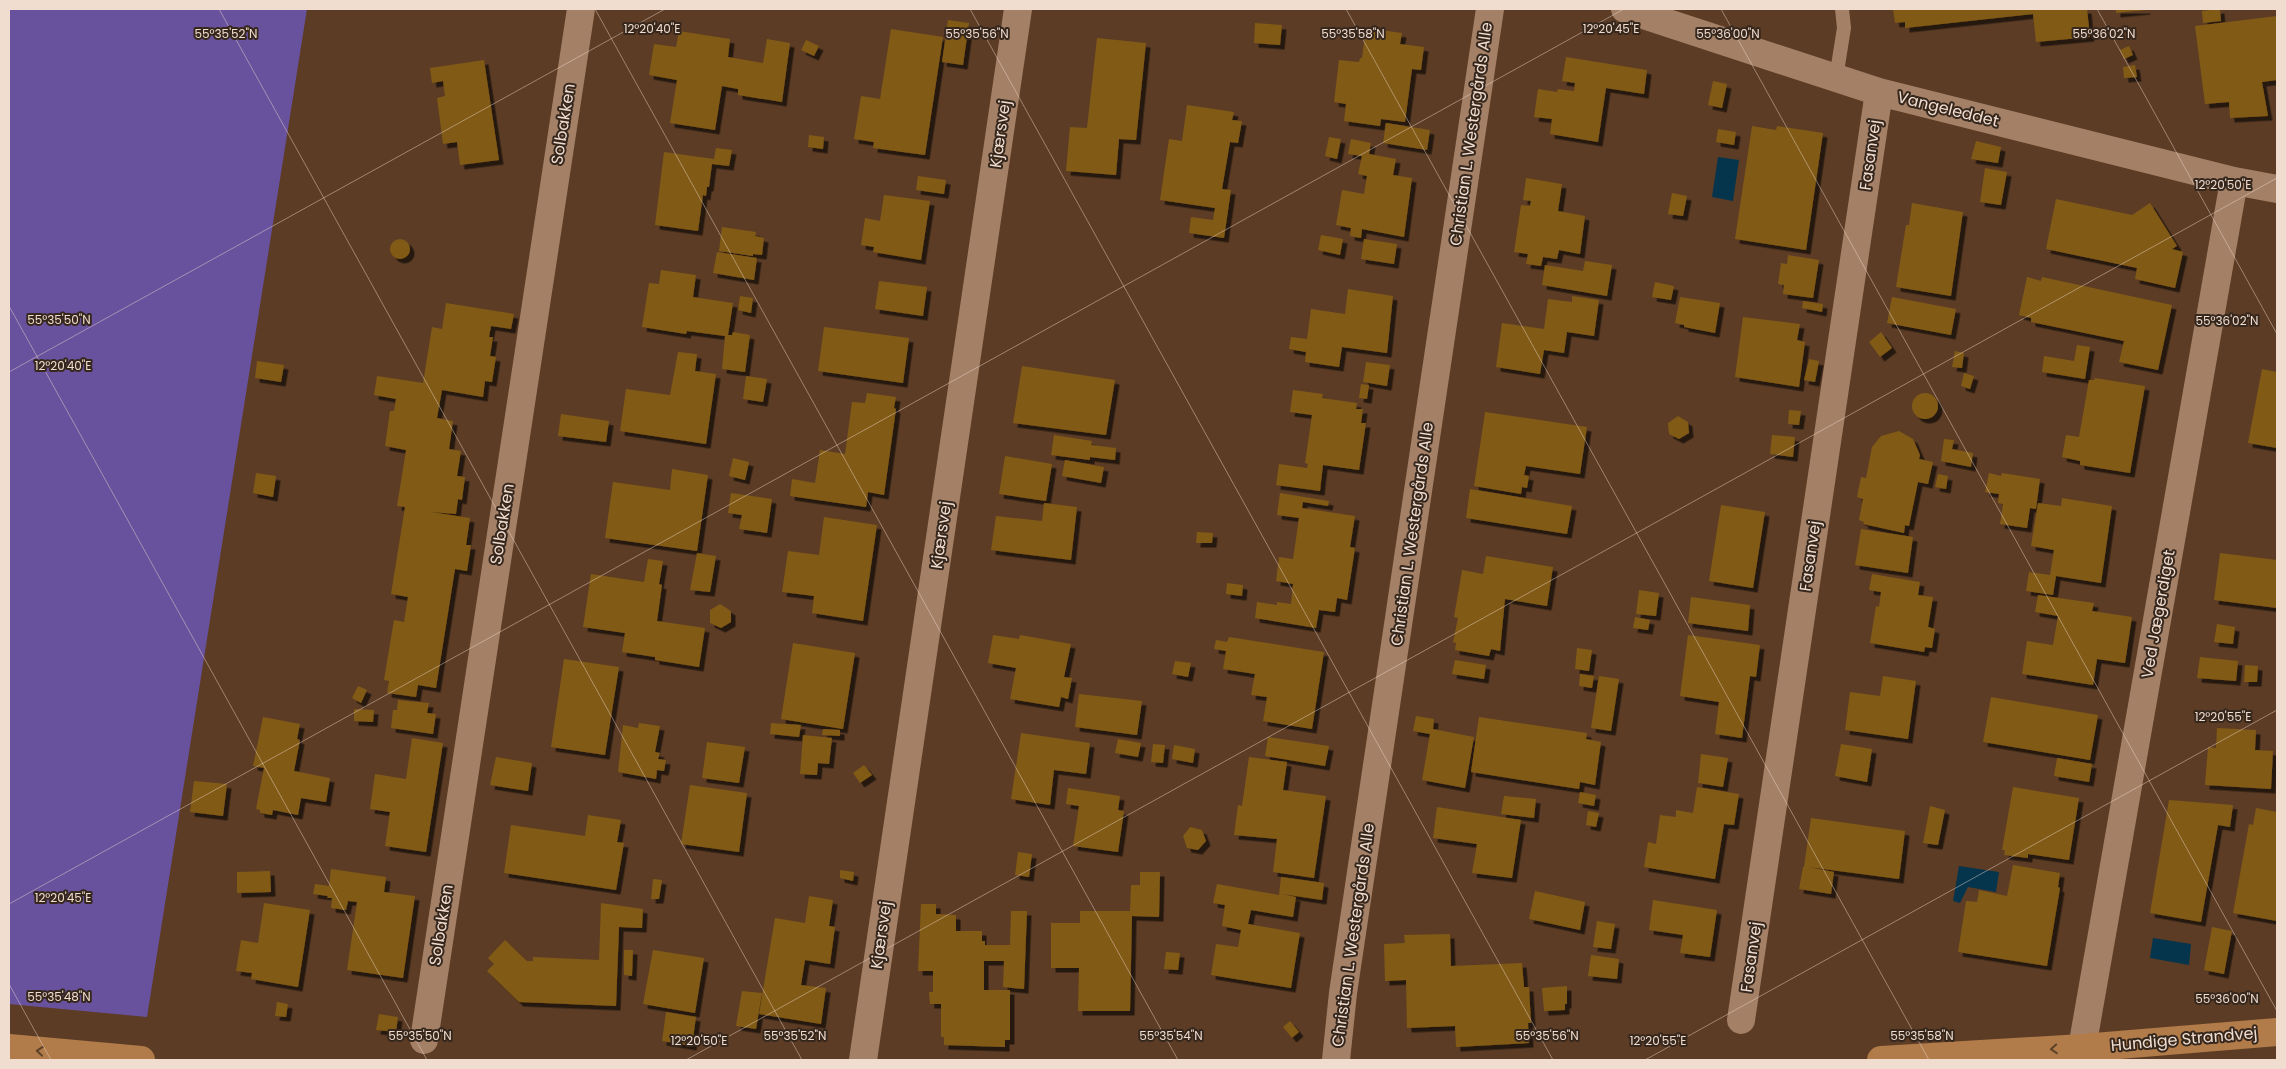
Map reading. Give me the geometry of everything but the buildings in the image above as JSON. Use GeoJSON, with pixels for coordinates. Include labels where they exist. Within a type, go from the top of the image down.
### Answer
{"type":"FeatureCollection","features":[{"type":"Feature","properties":{"kind":"main road","name":"Hundige Strandvej"},"geometry":{"type":"LineString","coordinates":[[1880,1060],[2082,1048],[2277,1032]]}},
{"type":"Feature","properties":{"kind":"main road"},"geometry":{"type":"LineString","coordinates":[[9,1048],[141,1060]]}},
{"type":"Feature","properties":{"kind":"street","name":"Solbakken"},"geometry":{"type":"LineString","coordinates":[[424,1040],[581,9]]}},
{"type":"Feature","properties":{"kind":"street","name":"Kjærsvej"},"geometry":{"type":"LineString","coordinates":[[863,1060],[1018,9]]}},
{"type":"Feature","properties":{"kind":"street","name":"Christian L. Westergårds Alle"},"geometry":{"type":"LineString","coordinates":[[1336,1060],[1343,993],[1490,9]]}},
{"type":"Feature","properties":{"kind":"street","name":"Vangeleddet"},"geometry":{"type":"LineString","coordinates":[[1625,9],[1879,92],[2234,181],[2277,189]]}},
{"type":"Feature","properties":{"kind":"street","name":"Fasanvej"},"geometry":{"type":"LineString","coordinates":[[1742,1020],[1879,92]]}},
{"type":"Feature","properties":{"kind":"street","name":"Ved Jægerdiget"},"geometry":{"type":"LineString","coordinates":[[2082,1048],[2234,181]]}},
{"type":"Feature","properties":{"kind":"lane"},"geometry":{"type":"LineString","coordinates":[[1836,78],[1844,28],[1842,9]]}},
{"type":"Feature","properties":{"kind":"shaded area"},"geometry":{"type":"Polygon","coordinates":[[[9,9],[307,9],[147,1017],[9,1004],[9,9]]]}},
{"type":"Feature","properties":{"kind":"water"},"geometry":{"type":"Polygon","coordinates":[[[1718,157],[1739,160],[1733,201],[1712,197],[1718,157]]]}},
{"type":"Feature","properties":{"kind":"water"},"geometry":{"type":"Polygon","coordinates":[[[1959,866],[1999,872],[1996,892],[1968,887],[1960,903],[1953,901],[1959,866]]]}},
{"type":"Feature","properties":{"kind":"water"},"geometry":{"type":"Polygon","coordinates":[[[2153,938],[2191,944],[2189,965],[2150,958],[2153,938]]]}}]}
